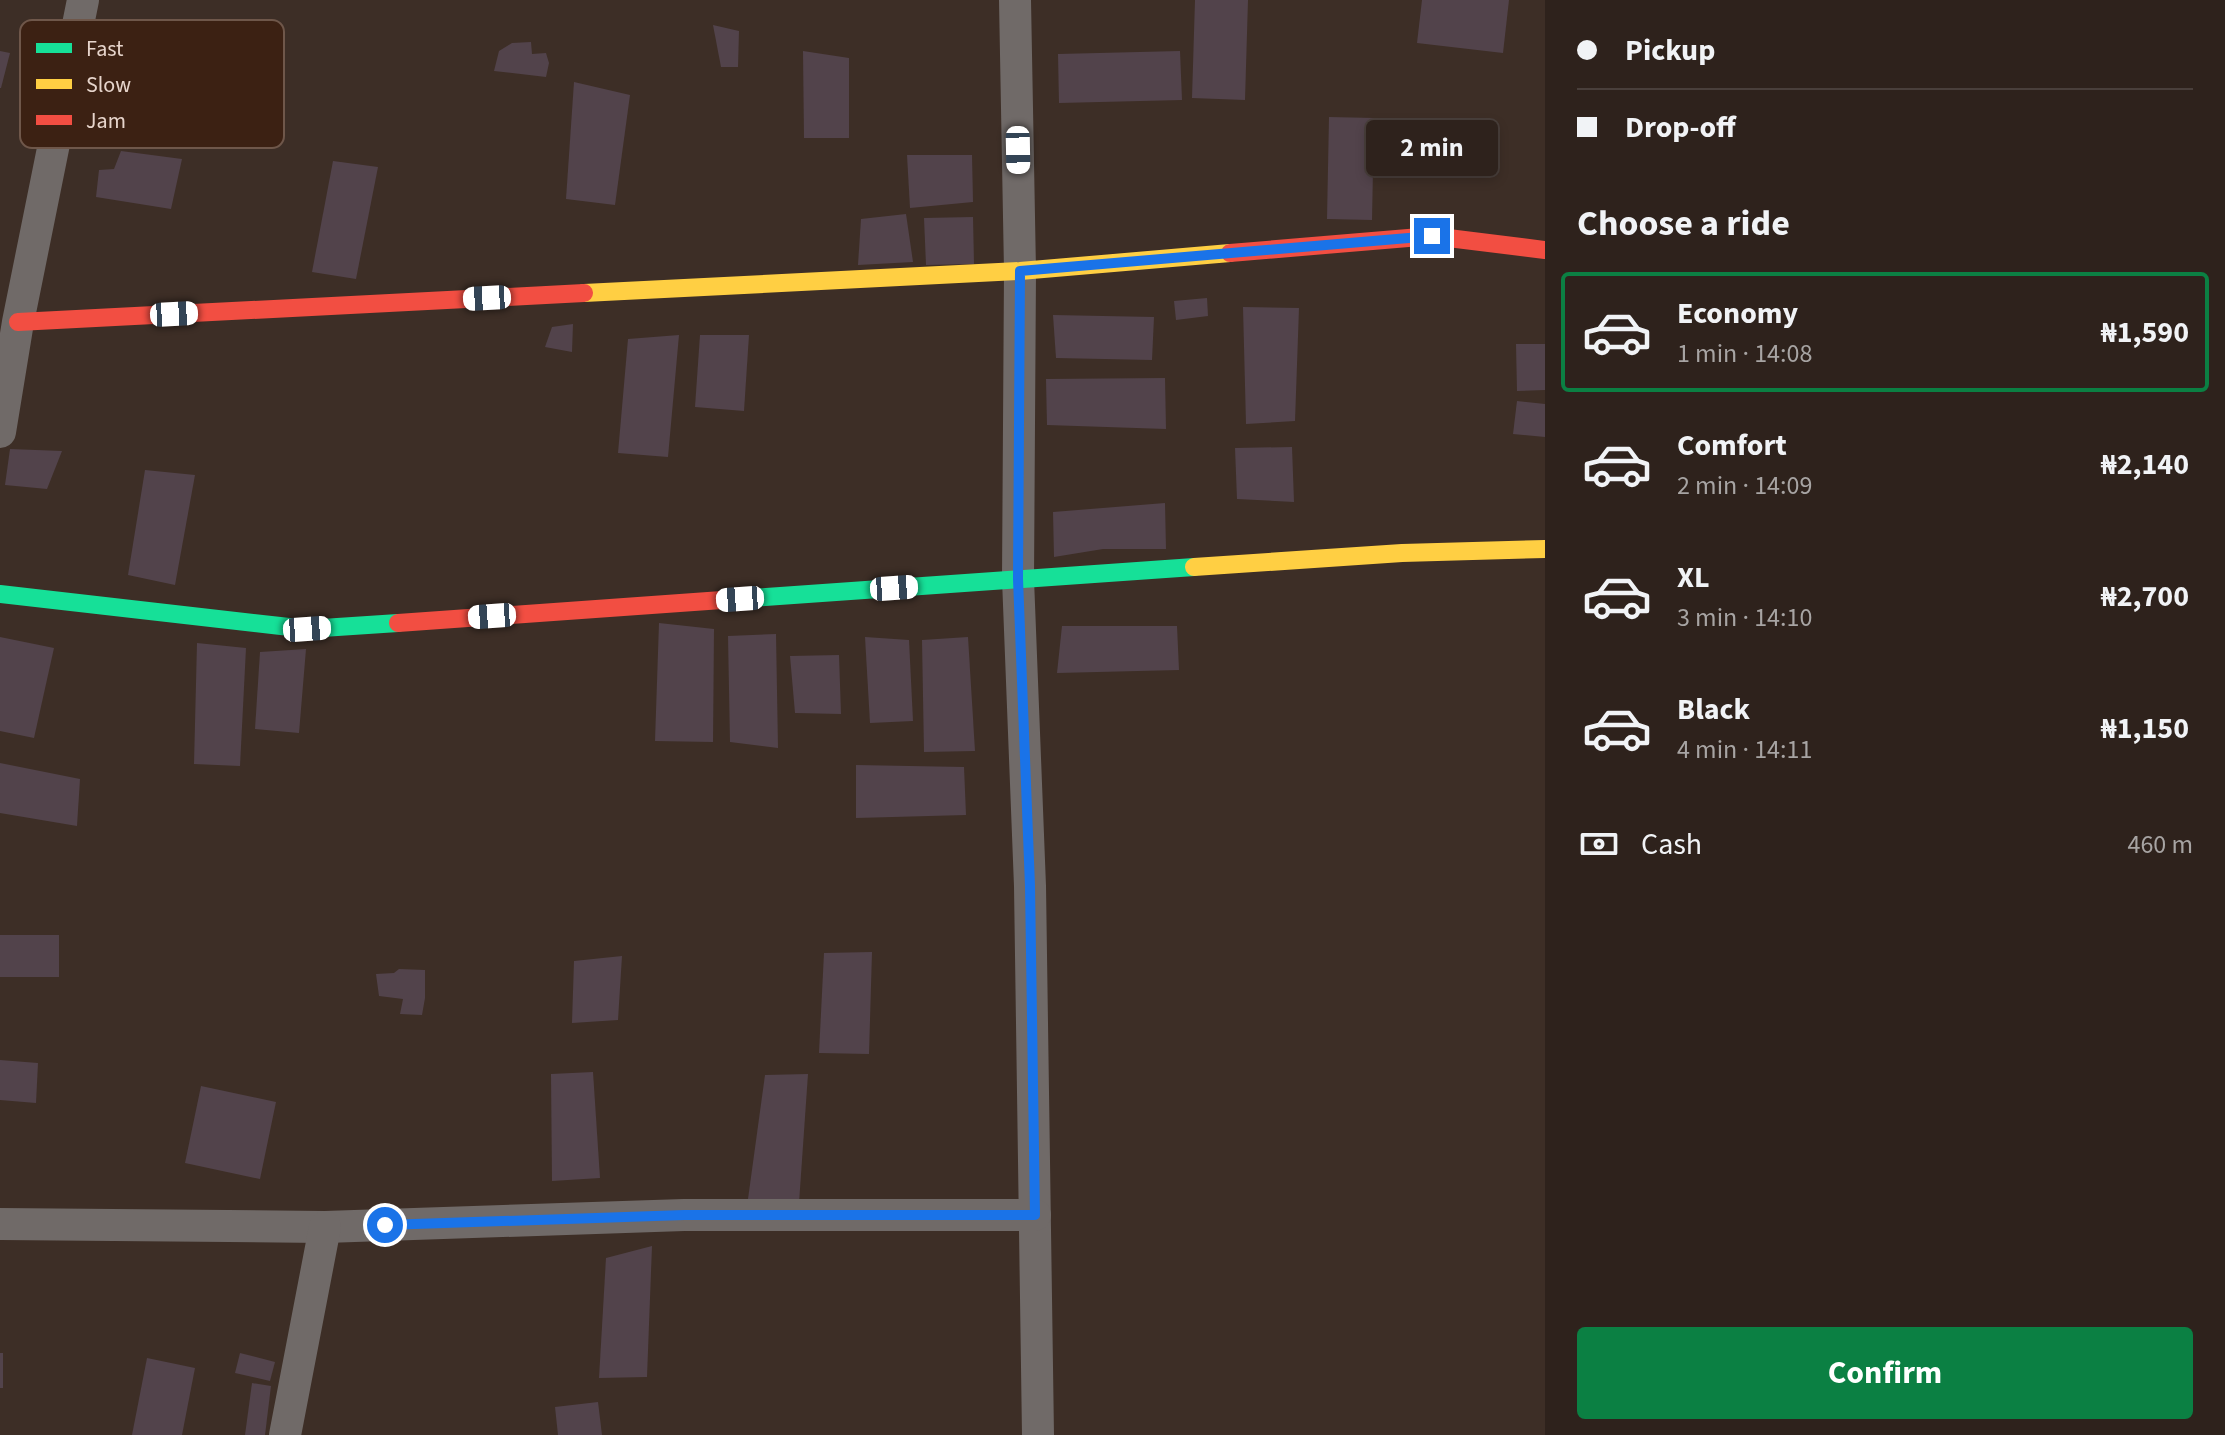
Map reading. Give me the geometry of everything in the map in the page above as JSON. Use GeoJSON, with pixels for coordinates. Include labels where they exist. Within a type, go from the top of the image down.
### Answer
{"type":"FeatureCollection","features":[{"type":"Feature","properties":{"kind":"street"},"geometry":{"type":"LineString","coordinates":[[79,20],[83,0]]}},
{"type":"Feature","properties":{"kind":"street"},"geometry":{"type":"LineString","coordinates":[[1015,0],[1020,271],[1018,579],[1030,886],[1038,1435]]}},
{"type":"Feature","properties":{"kind":"street"},"geometry":{"type":"LineString","coordinates":[[0,432],[18,322],[53,148]]}},
{"type":"Feature","properties":{"kind":"street"},"geometry":{"type":"LineString","coordinates":[[18,322],[1020,271],[1432,236],[1545,250]]}},
{"type":"Feature","properties":{"kind":"street"},"geometry":{"type":"LineString","coordinates":[[0,594],[307,629],[1402,553],[1545,549]]}},
{"type":"Feature","properties":{"kind":"street"},"geometry":{"type":"LineString","coordinates":[[0,1224],[325,1227],[684,1215],[1035,1215]]}},
{"type":"Feature","properties":{"kind":"street"},"geometry":{"type":"LineString","coordinates":[[285,1435],[325,1227]]}},
{"type":"Feature","properties":{"kind":"building"},"geometry":{"type":"Polygon","coordinates":[[[1195,0],[1248,0],[1245,100],[1192,98],[1195,0]]]}},
{"type":"Feature","properties":{"kind":"building"},"geometry":{"type":"Polygon","coordinates":[[[1422,0],[1509,0],[1503,53],[1417,43],[1422,0]]]}},
{"type":"Feature","properties":{"kind":"building"},"geometry":{"type":"Polygon","coordinates":[[[713,25],[739,31],[738,67],[721,67],[713,25]]]}},
{"type":"Feature","properties":{"kind":"building"},"geometry":{"type":"Polygon","coordinates":[[[531,42],[532,54],[546,53],[549,63],[546,77],[494,71],[499,51],[512,43],[531,42]]]}},
{"type":"Feature","properties":{"kind":"building"},"geometry":{"type":"Polygon","coordinates":[[[0,51],[10,53],[1,88],[0,88],[0,51]]]}},
{"type":"Feature","properties":{"kind":"building"},"geometry":{"type":"Polygon","coordinates":[[[803,51],[849,58],[849,138],[804,138],[803,51]]]}},
{"type":"Feature","properties":{"kind":"building"},"geometry":{"type":"Polygon","coordinates":[[[1180,51],[1182,100],[1059,103],[1058,54],[1180,51]]]}},
{"type":"Feature","properties":{"kind":"building"},"geometry":{"type":"Polygon","coordinates":[[[574,82],[630,95],[615,205],[566,199],[574,82]]]}},
{"type":"Feature","properties":{"kind":"building"},"geometry":{"type":"Polygon","coordinates":[[[1329,117],[1374,118],[1372,220],[1327,219],[1329,117]]]}},
{"type":"Feature","properties":{"kind":"building"},"geometry":{"type":"Polygon","coordinates":[[[121,151],[182,159],[171,209],[96,197],[99,170],[114,169],[121,151]]]}},
{"type":"Feature","properties":{"kind":"building"},"geometry":{"type":"Polygon","coordinates":[[[907,155],[972,155],[973,202],[910,208],[907,155]]]}},
{"type":"Feature","properties":{"kind":"building"},"geometry":{"type":"Polygon","coordinates":[[[333,161],[378,167],[356,279],[312,272],[333,161]]]}},
{"type":"Feature","properties":{"kind":"building"},"geometry":{"type":"Polygon","coordinates":[[[906,214],[913,262],[858,265],[861,219],[906,214]]]}},
{"type":"Feature","properties":{"kind":"building"},"geometry":{"type":"Polygon","coordinates":[[[973,217],[974,264],[926,265],[924,218],[973,217]]]}},
{"type":"Feature","properties":{"kind":"building"},"geometry":{"type":"Polygon","coordinates":[[[1207,298],[1208,316],[1176,320],[1174,301],[1207,298]]]}},
{"type":"Feature","properties":{"kind":"building"},"geometry":{"type":"Polygon","coordinates":[[[1243,307],[1299,308],[1295,421],[1246,424],[1243,307]]]}},
{"type":"Feature","properties":{"kind":"building"},"geometry":{"type":"Polygon","coordinates":[[[1053,315],[1154,317],[1152,360],[1056,358],[1053,315]]]}},
{"type":"Feature","properties":{"kind":"building"},"geometry":{"type":"Polygon","coordinates":[[[573,324],[572,352],[545,347],[552,327],[573,324]]]}},
{"type":"Feature","properties":{"kind":"building"},"geometry":{"type":"Polygon","coordinates":[[[679,335],[668,457],[618,453],[628,339],[679,335]]]}},
{"type":"Feature","properties":{"kind":"building"},"geometry":{"type":"Polygon","coordinates":[[[700,335],[749,335],[744,411],[695,407],[700,335]]]}},
{"type":"Feature","properties":{"kind":"building"},"geometry":{"type":"Polygon","coordinates":[[[1516,344],[1545,344],[1545,390],[1517,391],[1516,344]]]}},
{"type":"Feature","properties":{"kind":"building"},"geometry":{"type":"Polygon","coordinates":[[[1165,378],[1166,429],[1047,425],[1046,379],[1165,378]]]}},
{"type":"Feature","properties":{"kind":"building"},"geometry":{"type":"Polygon","coordinates":[[[1517,401],[1545,404],[1545,437],[1513,434],[1517,401]]]}},
{"type":"Feature","properties":{"kind":"building"},"geometry":{"type":"Polygon","coordinates":[[[1292,447],[1294,502],[1237,499],[1235,448],[1292,447]]]}},
{"type":"Feature","properties":{"kind":"building"},"geometry":{"type":"Polygon","coordinates":[[[10,449],[62,451],[47,489],[5,485],[10,449]]]}},
{"type":"Feature","properties":{"kind":"building"},"geometry":{"type":"Polygon","coordinates":[[[145,470],[195,475],[175,585],[128,575],[145,470]]]}},
{"type":"Feature","properties":{"kind":"building"},"geometry":{"type":"Polygon","coordinates":[[[1165,503],[1166,549],[1103,549],[1054,557],[1053,512],[1165,503]]]}},
{"type":"Feature","properties":{"kind":"building"},"geometry":{"type":"Polygon","coordinates":[[[659,623],[714,629],[713,742],[655,741],[659,623]]]}},
{"type":"Feature","properties":{"kind":"building"},"geometry":{"type":"Polygon","coordinates":[[[1062,626],[1177,626],[1179,670],[1057,673],[1062,626]]]}},
{"type":"Feature","properties":{"kind":"building"},"geometry":{"type":"Polygon","coordinates":[[[776,634],[778,748],[730,742],[728,636],[776,634]]]}},
{"type":"Feature","properties":{"kind":"building"},"geometry":{"type":"Polygon","coordinates":[[[0,637],[54,648],[34,738],[0,731],[0,637]]]}},
{"type":"Feature","properties":{"kind":"building"},"geometry":{"type":"Polygon","coordinates":[[[865,637],[909,640],[913,721],[870,723],[865,637]]]}},
{"type":"Feature","properties":{"kind":"building"},"geometry":{"type":"Polygon","coordinates":[[[968,637],[975,751],[924,752],[922,640],[968,637]]]}},
{"type":"Feature","properties":{"kind":"building"},"geometry":{"type":"Polygon","coordinates":[[[197,643],[246,648],[240,766],[194,764],[197,643]]]}},
{"type":"Feature","properties":{"kind":"building"},"geometry":{"type":"Polygon","coordinates":[[[306,649],[299,733],[255,729],[260,652],[306,649]]]}},
{"type":"Feature","properties":{"kind":"building"},"geometry":{"type":"Polygon","coordinates":[[[839,655],[841,714],[795,713],[790,656],[839,655]]]}},
{"type":"Feature","properties":{"kind":"building"},"geometry":{"type":"Polygon","coordinates":[[[0,763],[80,779],[77,826],[0,813],[0,763]]]}},
{"type":"Feature","properties":{"kind":"building"},"geometry":{"type":"Polygon","coordinates":[[[856,765],[964,767],[966,815],[856,818],[856,765]]]}},
{"type":"Feature","properties":{"kind":"building"},"geometry":{"type":"Polygon","coordinates":[[[0,935],[59,935],[59,977],[0,977],[0,935]]]}},
{"type":"Feature","properties":{"kind":"building"},"geometry":{"type":"Polygon","coordinates":[[[872,952],[869,1054],[819,1053],[824,953],[872,952]]]}},
{"type":"Feature","properties":{"kind":"building"},"geometry":{"type":"Polygon","coordinates":[[[622,956],[618,1020],[572,1023],[574,961],[622,956]]]}},
{"type":"Feature","properties":{"kind":"building"},"geometry":{"type":"Polygon","coordinates":[[[399,969],[425,970],[422,1015],[400,1014],[403,999],[379,996],[376,974],[394,973],[399,969]]]}},
{"type":"Feature","properties":{"kind":"building"},"geometry":{"type":"Polygon","coordinates":[[[0,1060],[38,1063],[36,1103],[0,1100],[0,1060]]]}},
{"type":"Feature","properties":{"kind":"building"},"geometry":{"type":"Polygon","coordinates":[[[593,1072],[600,1178],[552,1181],[551,1074],[593,1072]]]}},
{"type":"Feature","properties":{"kind":"building"},"geometry":{"type":"Polygon","coordinates":[[[808,1074],[799,1203],[748,1199],[765,1075],[808,1074]]]}},
{"type":"Feature","properties":{"kind":"building"},"geometry":{"type":"Polygon","coordinates":[[[201,1086],[276,1102],[260,1179],[185,1163],[201,1086]]]}},
{"type":"Feature","properties":{"kind":"building"},"geometry":{"type":"Polygon","coordinates":[[[652,1246],[647,1377],[599,1378],[606,1258],[652,1246]]]}},
{"type":"Feature","properties":{"kind":"building"},"geometry":{"type":"Polygon","coordinates":[[[0,1353],[3,1353],[3,1388],[0,1388],[0,1353]]]}},
{"type":"Feature","properties":{"kind":"building"},"geometry":{"type":"Polygon","coordinates":[[[240,1353],[275,1362],[270,1381],[235,1373],[240,1353]]]}},
{"type":"Feature","properties":{"kind":"building"},"geometry":{"type":"Polygon","coordinates":[[[147,1358],[195,1368],[182,1435],[132,1435],[147,1358]]]}},
{"type":"Feature","properties":{"kind":"building"},"geometry":{"type":"Polygon","coordinates":[[[252,1383],[271,1386],[265,1435],[245,1435],[252,1383]]]}},
{"type":"Feature","properties":{"kind":"building"},"geometry":{"type":"Polygon","coordinates":[[[598,1402],[602,1435],[558,1435],[555,1407],[598,1402]]]}},
{"type":"Feature","properties":{"kind":"traffic: fast"},"geometry":{"type":"LineString","coordinates":[[750,598],[1194,567]]}},
{"type":"Feature","properties":{"kind":"traffic: fast"},"geometry":{"type":"LineString","coordinates":[[0,594],[307,629],[398,623]]}},
{"type":"Feature","properties":{"kind":"traffic: slow"},"geometry":{"type":"LineString","coordinates":[[584,293],[1020,271],[1230,253]]}},
{"type":"Feature","properties":{"kind":"traffic: slow"},"geometry":{"type":"LineString","coordinates":[[1194,567],[1402,553],[1545,549]]}},
{"type":"Feature","properties":{"kind":"traffic: jam"},"geometry":{"type":"LineString","coordinates":[[1230,253],[1432,236],[1545,250]]}},
{"type":"Feature","properties":{"kind":"traffic: jam"},"geometry":{"type":"LineString","coordinates":[[18,322],[584,293]]}},
{"type":"Feature","properties":{"kind":"traffic: jam"},"geometry":{"type":"LineString","coordinates":[[398,623],[750,598]]}},
{"type":"Feature","properties":{"kind":"route"},"geometry":{"type":"LineString","coordinates":[[385,1225],[684,1215],[1035,1215],[1030,886],[1018,579],[1020,271],[1432,236]]}}]}
